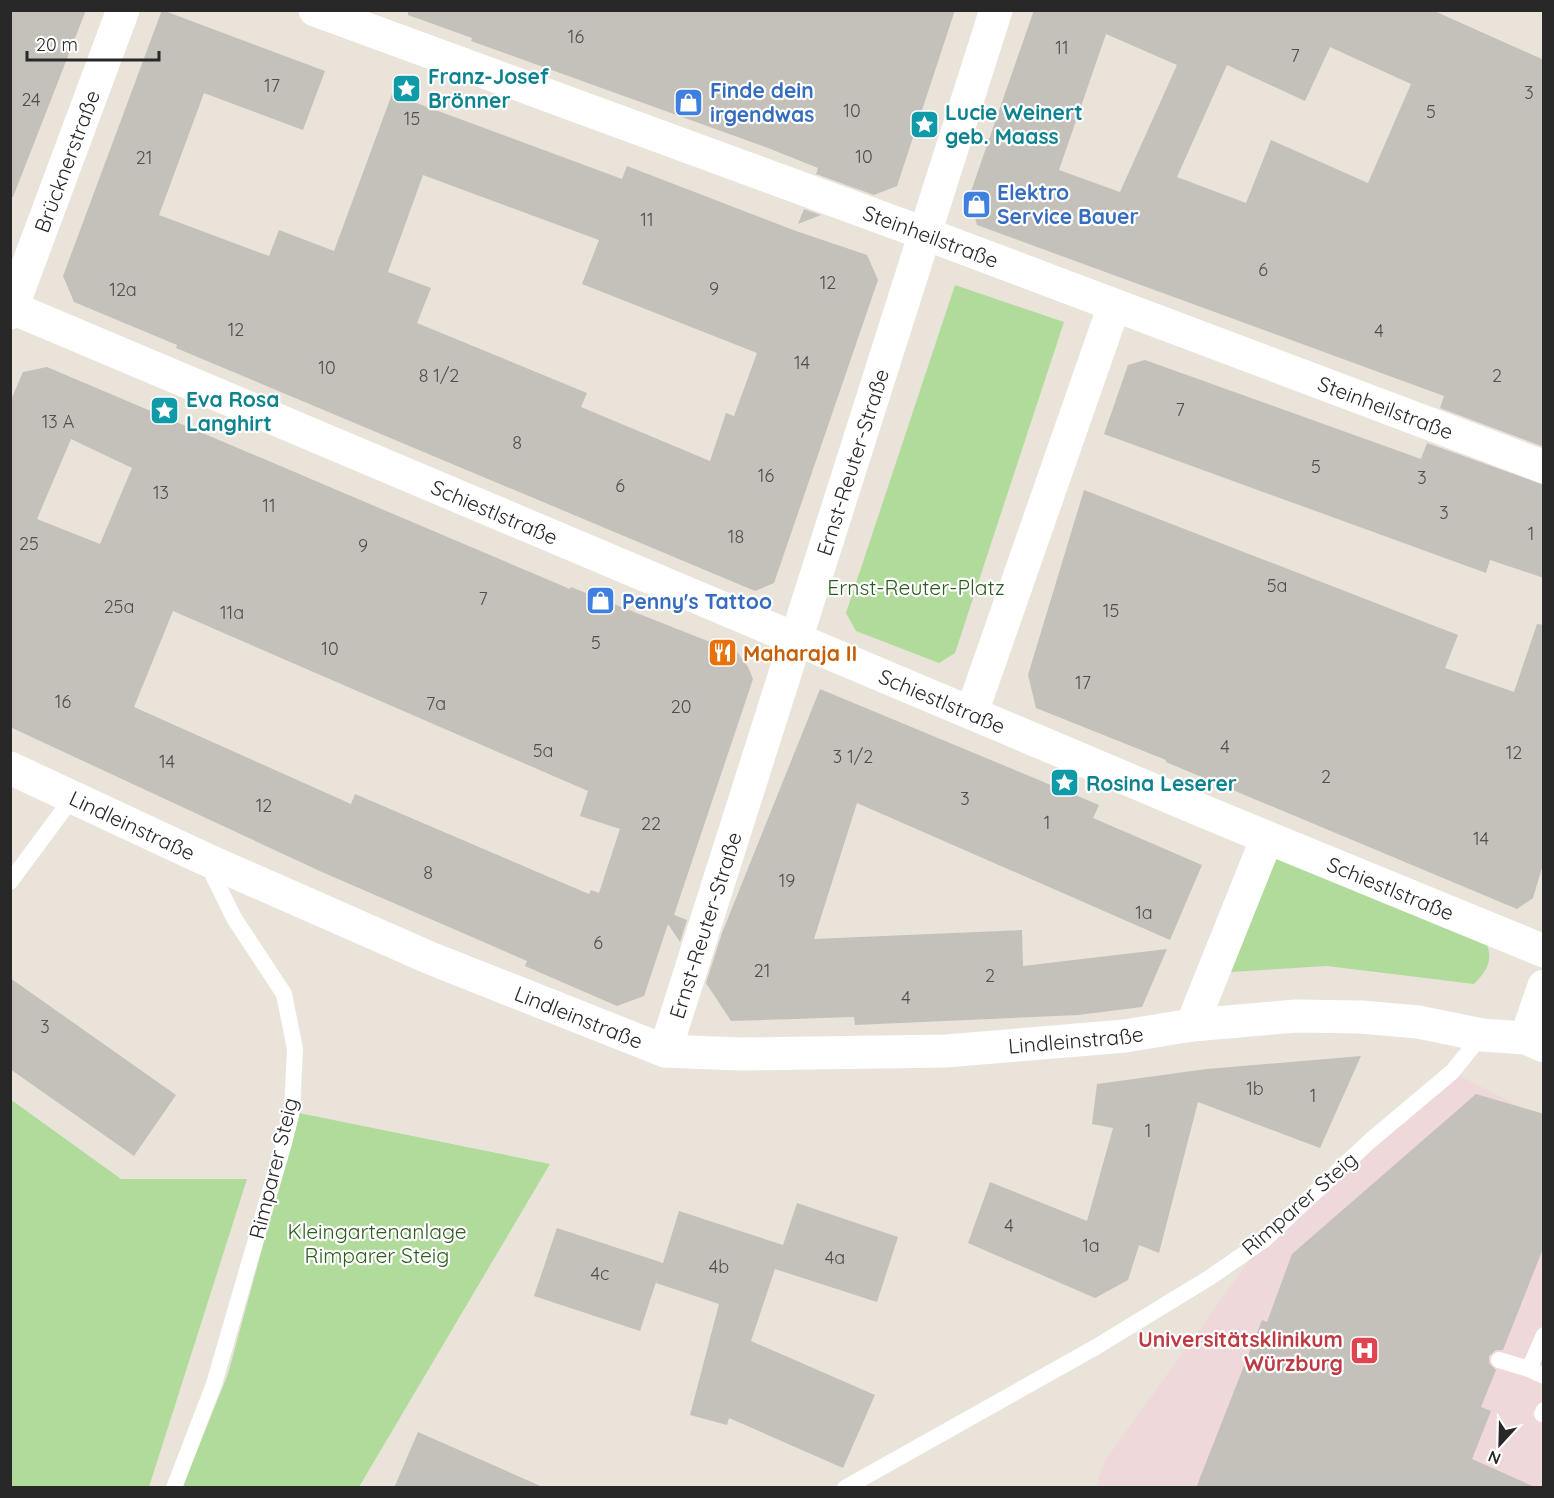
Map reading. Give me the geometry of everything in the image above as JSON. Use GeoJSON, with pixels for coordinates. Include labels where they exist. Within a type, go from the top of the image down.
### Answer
{"type":"FeatureCollection","features":[{"type":"Feature","properties":{"kind":"street","name":"Brücknerstraße"},"geometry":{"type":"LineString","coordinates":[[11,309],[123,10]]}},
{"type":"Feature","properties":{"kind":"street","name":"Steinheilstraße"},"geometry":{"type":"LineString","coordinates":[[315,10],[926,234],[1544,467]]}},
{"type":"Feature","properties":{"kind":"street","name":"Ernst-Reuter-Straße"},"geometry":{"type":"LineString","coordinates":[[665,1051],[996,10]]}},
{"type":"Feature","properties":{"kind":"street"},"geometry":{"type":"LineString","coordinates":[[972,712],[1114,306]]}},
{"type":"Feature","properties":{"kind":"street","name":"Schiestlstraße"},"geometry":{"type":"LineString","coordinates":[[11,309],[1268,838],[1544,951]]}},
{"type":"Feature","properties":{"kind":"street","name":"Lindleinstraße"},"geometry":{"type":"LineString","coordinates":[[10,768],[205,859],[430,958],[665,1051],[740,1054],[946,1051],[1125,1036],[1192,1025],[1296,1016],[1361,1017],[1418,1022],[1482,1035],[1535,1042]]}},
{"type":"Feature","properties":{"kind":"street"},"geometry":{"type":"LineString","coordinates":[[1192,1025],[1268,838]]}},
{"type":"Feature","properties":{"kind":"street"},"geometry":{"type":"LineString","coordinates":[[1535,1042],[1544,986]]}},
{"type":"Feature","properties":{"kind":"lane"},"geometry":{"type":"LineString","coordinates":[[10,882],[73,797]]}},
{"type":"Feature","properties":{"kind":"lane","name":"Rimparer Steig"},"geometry":{"type":"LineString","coordinates":[[174,1488],[214,1384],[292,1111],[295,1049],[284,994],[234,918],[205,859]]}},
{"type":"Feature","properties":{"kind":"lane","name":"Rimparer Steig"},"geometry":{"type":"LineString","coordinates":[[845,1488],[1096,1347],[1209,1278],[1264,1240],[1371,1140],[1452,1072],[1482,1035]]}},
{"type":"Feature","properties":{"kind":"lane"},"geometry":{"type":"LineString","coordinates":[[1499,1360],[1536,1372],[1544,1335]]}},
{"type":"Feature","properties":{"kind":"shaded area","name":"Universitätsklinikum Würzburg"},"geometry":{"type":"Polygon","coordinates":[[[1452,1072],[1543,1118],[1543,1487],[1095,1488],[1104,1462],[1264,1240],[1452,1072]]]}},
{"type":"Feature","properties":{"kind":"green space","name":"Ernst-Reuter-Platz"},"geometry":{"type":"Polygon","coordinates":[[[955,285],[1064,322],[955,653],[939,663],[856,631],[846,613],[955,285]]]}},
{"type":"Feature","properties":{"kind":"green space"},"geometry":{"type":"Polygon","coordinates":[[[1274,856],[1487,945],[1489,962],[1485,971],[1474,984],[1327,966],[1230,972],[1274,856]]]}},
{"type":"Feature","properties":{"kind":"green space"},"geometry":{"type":"Polygon","coordinates":[[[10,1099],[121,1179],[247,1179],[149,1487],[11,1487],[10,1099]]]}},
{"type":"Feature","properties":{"kind":"green space","name":"Kleingartenanlage Rimparer Steig"},"geometry":{"type":"Polygon","coordinates":[[[299,1113],[550,1164],[359,1487],[182,1488],[228,1374],[299,1113]]]}},
{"type":"Feature","properties":{"kind":"building"},"geometry":{"type":"Polygon","coordinates":[[[10,10],[86,10],[13,197],[10,197],[10,10]]]}},
{"type":"Feature","properties":{"kind":"building"},"geometry":{"type":"Polygon","coordinates":[[[162,10],[325,71],[303,130],[204,93],[159,215],[269,256],[279,230],[334,251],[392,94],[622,179],[627,166],[796,231],[867,255],[878,280],[774,583],[755,591],[176,348],[177,345],[74,302],[63,276],[162,10]],[[423,175],[388,272],[431,288],[417,323],[587,393],[581,407],[710,461],[726,413],[734,416],[757,353],[582,284],[599,240],[423,175]]]}},
{"type":"Feature","properties":{"kind":"building"},"geometry":{"type":"Polygon","coordinates":[[[408,10],[955,10],[897,186],[874,195],[816,174],[818,168],[768,148],[471,41],[472,38],[408,15],[408,10]]]}},
{"type":"Feature","properties":{"kind":"building"},"geometry":{"type":"Polygon","coordinates":[[[1034,10],[1432,10],[1544,60],[1544,447],[1440,408],[1444,396],[977,225],[969,197],[1034,10]],[[1106,34],[1059,170],[1120,192],[1177,65],[1106,34]],[[1330,47],[1305,101],[1227,65],[1177,177],[1246,203],[1271,140],[1368,183],[1411,84],[1330,47]]]}},
{"type":"Feature","properties":{"kind":"building"},"geometry":{"type":"Polygon","coordinates":[[[804,209],[821,215],[798,224],[804,209]]]}},
{"type":"Feature","properties":{"kind":"building"},"geometry":{"type":"Polygon","coordinates":[[[1145,360],[1421,459],[1427,443],[1544,485],[1544,578],[1490,560],[1486,573],[1104,434],[1128,365],[1145,360]]]}},
{"type":"Feature","properties":{"kind":"building"},"geometry":{"type":"Polygon","coordinates":[[[47,367],[570,589],[571,587],[738,653],[753,679],[674,915],[687,920],[680,942],[668,924],[644,996],[617,1006],[525,966],[527,961],[322,872],[10,727],[10,402],[23,372],[47,367]],[[71,439],[37,519],[100,544],[132,468],[71,439]],[[173,611],[134,707],[351,804],[355,794],[589,894],[591,890],[599,893],[620,829],[580,816],[588,791],[173,611]]]}},
{"type":"Feature","properties":{"kind":"building"},"geometry":{"type":"Polygon","coordinates":[[[1084,490],[1458,635],[1445,668],[1514,692],[1537,624],[1544,625],[1544,861],[1533,898],[1517,909],[1166,762],[1166,760],[1036,708],[1028,675],[1084,490]]]}},
{"type":"Feature","properties":{"kind":"building"},"geometry":{"type":"Polygon","coordinates":[[[820,689],[1099,805],[1093,818],[1202,865],[1170,940],[857,803],[814,939],[1022,930],[1023,966],[1167,949],[1142,1007],[1078,1015],[855,1025],[854,1017],[731,1021],[706,983],[722,933],[820,689]]]}},
{"type":"Feature","properties":{"kind":"building"},"geometry":{"type":"Polygon","coordinates":[[[10,978],[176,1095],[134,1156],[10,1069],[10,978]]]}},
{"type":"Feature","properties":{"kind":"building"},"geometry":{"type":"Polygon","coordinates":[[[1361,1056],[1320,1148],[1198,1102],[1159,1253],[1139,1245],[1128,1280],[1095,1298],[968,1243],[990,1182],[1087,1221],[1113,1128],[1092,1124],[1097,1084],[1207,1069],[1361,1056]]]}},
{"type":"Feature","properties":{"kind":"building","name":"Universitätsklinikum Würzburg"},"geometry":{"type":"Polygon","coordinates":[[[1476,1094],[1544,1114],[1544,1246],[1503,1350],[1496,1350],[1489,1356],[1489,1363],[1496,1370],[1481,1407],[1491,1411],[1472,1459],[1537,1488],[1196,1488],[1262,1320],[1267,1322],[1292,1254],[1476,1094]]]}},
{"type":"Feature","properties":{"kind":"building"},"geometry":{"type":"Polygon","coordinates":[[[797,1203],[898,1237],[877,1302],[775,1269],[751,1341],[875,1395],[843,1468],[729,1418],[727,1425],[690,1415],[719,1304],[656,1283],[659,1273],[640,1331],[534,1296],[557,1228],[663,1263],[679,1211],[783,1245],[797,1203]]]}},
{"type":"Feature","properties":{"kind":"building"},"geometry":{"type":"Polygon","coordinates":[[[418,1432],[545,1488],[394,1488],[418,1432]]]}},
{"type":"Feature","properties":{"kind":"place","name":"Franz-Josef Brönner"},"geometry":{"type":"Point","coordinates":[407,88]}},
{"type":"Feature","properties":{"kind":"place","name":"Finde dein irgendwas"},"geometry":{"type":"Point","coordinates":[689,102]}},
{"type":"Feature","properties":{"kind":"place","name":"Lucie Weinert geb. Maass"},"geometry":{"type":"Point","coordinates":[924,124]}},
{"type":"Feature","properties":{"kind":"place","name":"Elektro Service Bauer"},"geometry":{"type":"Point","coordinates":[976,204]}},
{"type":"Feature","properties":{"kind":"place","name":"Eva Rosa Langhirt"},"geometry":{"type":"Point","coordinates":[165,411]}},
{"type":"Feature","properties":{"kind":"place","name":"Penny's Tattoo"},"geometry":{"type":"Point","coordinates":[601,601]}},
{"type":"Feature","properties":{"kind":"place","name":"Maharaja II"},"geometry":{"type":"Point","coordinates":[722,653]}},
{"type":"Feature","properties":{"kind":"place","name":"Rosina Leserer"},"geometry":{"type":"Point","coordinates":[1065,783]}},
{"type":"Feature","properties":{"kind":"place","name":"Universitätsklinikum Würzburg"},"geometry":{"type":"Point","coordinates":[1364,1351]}}]}
